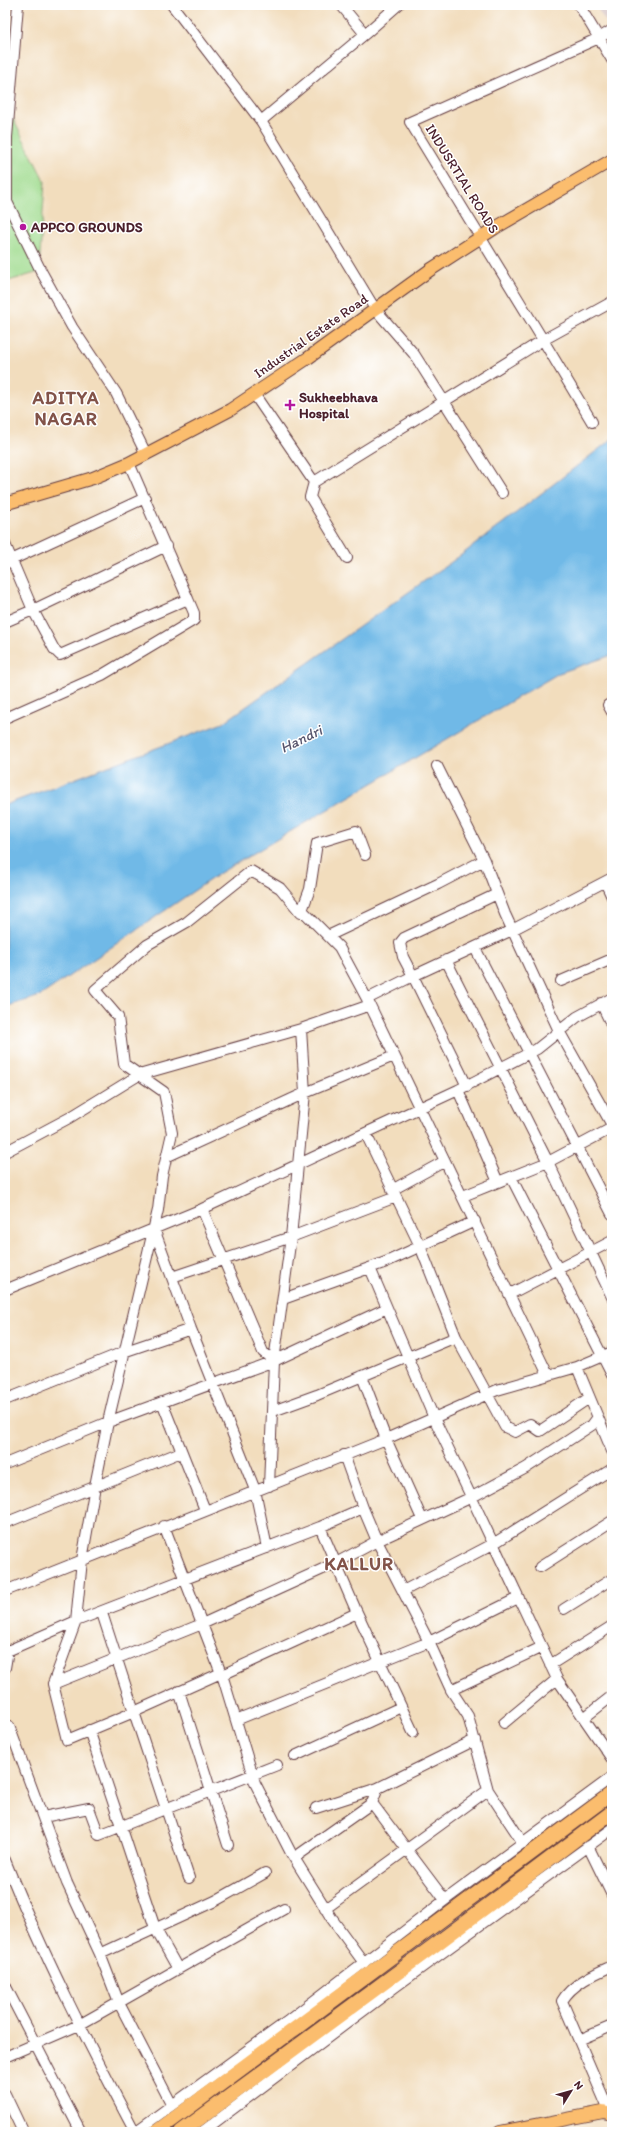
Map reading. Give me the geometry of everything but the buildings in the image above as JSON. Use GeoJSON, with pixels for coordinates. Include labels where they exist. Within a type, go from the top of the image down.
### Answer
{"type":"FeatureCollection","features":[{"type":"Feature","properties":{"kind":"highway"},"geometry":{"type":"LineString","coordinates":[[156,2132],[174,2111],[612,1792]]}},
{"type":"Feature","properties":{"kind":"highway"},"geometry":{"type":"LineString","coordinates":[[184,2130],[436,1945],[612,1812]]}},
{"type":"Feature","properties":{"kind":"main road","name":"Industrial Estate Road"},"geometry":{"type":"LineString","coordinates":[[8,502],[93,478],[129,463],[230,410],[308,358],[430,270],[482,237],[612,160]]}},
{"type":"Feature","properties":{"kind":"main road"},"geometry":{"type":"LineString","coordinates":[[500,2132],[610,2114]]}},
{"type":"Feature","properties":{"kind":"main road"},"geometry":{"type":"LineString","coordinates":[[535,2132],[610,2114]]}},
{"type":"Feature","properties":{"kind":"street"},"geometry":{"type":"LineString","coordinates":[[18,5],[7,137],[7,202],[41,271],[72,327],[116,393],[146,454]]}},
{"type":"Feature","properties":{"kind":"street"},"geometry":{"type":"LineString","coordinates":[[172,5],[261,121],[375,309],[414,354],[502,493]]}},
{"type":"Feature","properties":{"kind":"street"},"geometry":{"type":"LineString","coordinates":[[341,5],[365,34]]}},
{"type":"Feature","properties":{"kind":"street"},"geometry":{"type":"LineString","coordinates":[[261,121],[398,5]]}},
{"type":"Feature","properties":{"kind":"street"},"geometry":{"type":"LineString","coordinates":[[579,5],[612,60]]}},
{"type":"Feature","properties":{"kind":"street"},"geometry":{"type":"LineString","coordinates":[[600,38],[612,30]]}},
{"type":"Feature","properties":{"kind":"street","name":"INDUSRTIAL ROADS"},"geometry":{"type":"LineString","coordinates":[[592,422],[499,270],[482,237],[410,122],[600,38]]}},
{"type":"Feature","properties":{"kind":"street"},"geometry":{"type":"LineString","coordinates":[[347,558],[310,497],[314,482],[543,340],[612,302]]}},
{"type":"Feature","properties":{"kind":"street"},"geometry":{"type":"LineString","coordinates":[[254,394],[314,482]]}},
{"type":"Feature","properties":{"kind":"street"},"geometry":{"type":"LineString","coordinates":[[5,718],[102,675],[194,620],[194,613],[129,463]]}},
{"type":"Feature","properties":{"kind":"street"},"geometry":{"type":"LineString","coordinates":[[8,562],[145,498]]}},
{"type":"Feature","properties":{"kind":"street"},"geometry":{"type":"LineString","coordinates":[[5,544],[8,562],[54,649],[60,655],[188,599]]}},
{"type":"Feature","properties":{"kind":"street"},"geometry":{"type":"LineString","coordinates":[[5,622],[166,546]]}},
{"type":"Feature","properties":{"kind":"street"},"geometry":{"type":"LineString","coordinates":[[437,766],[484,860],[512,930],[559,1031],[612,1126],[578,1148],[548,1162],[463,1196]]}},
{"type":"Feature","properties":{"kind":"street"},"geometry":{"type":"LineString","coordinates":[[302,910],[310,889],[317,843],[356,831],[365,855]]}},
{"type":"Feature","properties":{"kind":"street"},"geometry":{"type":"LineString","coordinates":[[328,936],[484,860]]}},
{"type":"Feature","properties":{"kind":"street"},"geometry":{"type":"LineString","coordinates":[[302,910],[301,913],[280,888],[251,871],[187,922],[147,945],[95,990],[118,1017],[124,1064],[164,1092],[172,1133],[166,1158],[154,1230],[108,1422],[95,1486],[82,1560],[76,1621],[52,1684],[67,1740],[134,1712],[179,1691],[222,1674],[357,1613]]}},
{"type":"Feature","properties":{"kind":"street"},"geometry":{"type":"LineString","coordinates":[[5,1152],[69,1118],[139,1075],[301,1029],[369,1002],[413,976],[512,930],[608,880],[612,897]]}},
{"type":"Feature","properties":{"kind":"street"},"geometry":{"type":"LineString","coordinates":[[497,894],[404,938],[400,943],[400,949],[463,1088],[498,1182]]}},
{"type":"Feature","properties":{"kind":"street"},"geometry":{"type":"LineString","coordinates":[[302,910],[339,947],[369,1002],[419,1109],[463,1196],[548,1375]]}},
{"type":"Feature","properties":{"kind":"street"},"geometry":{"type":"LineString","coordinates":[[475,948],[528,1054],[612,1214]]}},
{"type":"Feature","properties":{"kind":"street"},"geometry":{"type":"LineString","coordinates":[[560,981],[612,959]]}},
{"type":"Feature","properties":{"kind":"street"},"geometry":{"type":"LineString","coordinates":[[446,960],[548,1162],[612,1297]]}},
{"type":"Feature","properties":{"kind":"street"},"geometry":{"type":"LineString","coordinates":[[5,1290],[202,1209],[463,1088],[528,1054],[601,1003],[612,998]]}},
{"type":"Feature","properties":{"kind":"street"},"geometry":{"type":"LineString","coordinates":[[601,1003],[612,1026]]}},
{"type":"Feature","properties":{"kind":"street"},"geometry":{"type":"LineString","coordinates":[[269,1486],[274,1361],[284,1299],[305,1093],[301,1029]]}},
{"type":"Feature","properties":{"kind":"street"},"geometry":{"type":"LineString","coordinates":[[166,1158],[305,1093],[394,1056]]}},
{"type":"Feature","properties":{"kind":"street"},"geometry":{"type":"LineString","coordinates":[[366,1134],[420,1246],[456,1337],[505,1426],[515,1432],[530,1424],[540,1431],[589,1398]]}},
{"type":"Feature","properties":{"kind":"street"},"geometry":{"type":"LineString","coordinates":[[172,1277],[291,1237],[394,1193],[445,1161]]}},
{"type":"Feature","properties":{"kind":"street"},"geometry":{"type":"LineString","coordinates":[[511,1177],[557,1269],[607,1354],[612,1375]]}},
{"type":"Feature","properties":{"kind":"street"},"geometry":{"type":"LineString","coordinates":[[202,1209],[263,1352],[274,1361]]}},
{"type":"Feature","properties":{"kind":"street"},"geometry":{"type":"LineString","coordinates":[[284,1299],[370,1268],[475,1221]]}},
{"type":"Feature","properties":{"kind":"street"},"geometry":{"type":"LineString","coordinates":[[154,1230],[191,1329],[255,1490],[267,1548]]}},
{"type":"Feature","properties":{"kind":"street"},"geometry":{"type":"LineString","coordinates":[[510,1294],[612,1241]]}},
{"type":"Feature","properties":{"kind":"street"},"geometry":{"type":"LineString","coordinates":[[370,1268],[434,1418],[550,1665],[557,1679],[612,1759]]}},
{"type":"Feature","properties":{"kind":"street"},"geometry":{"type":"LineString","coordinates":[[5,1464],[108,1422],[213,1382],[274,1361],[387,1308]]}},
{"type":"Feature","properties":{"kind":"street"},"geometry":{"type":"LineString","coordinates":[[5,1400],[126,1351],[191,1329]]}},
{"type":"Feature","properties":{"kind":"street"},"geometry":{"type":"LineString","coordinates":[[273,1411],[456,1337]]}},
{"type":"Feature","properties":{"kind":"street"},"geometry":{"type":"LineString","coordinates":[[6,1588],[82,1560],[164,1526],[344,1456],[488,1394],[577,1367],[607,1354]]}},
{"type":"Feature","properties":{"kind":"street"},"geometry":{"type":"LineString","coordinates":[[577,1367],[612,1451]]}},
{"type":"Feature","properties":{"kind":"street"},"geometry":{"type":"LineString","coordinates":[[362,1376],[386,1439],[422,1519]]}},
{"type":"Feature","properties":{"kind":"street"},"geometry":{"type":"LineString","coordinates":[[162,1402],[205,1510]]}},
{"type":"Feature","properties":{"kind":"street"},"geometry":{"type":"LineString","coordinates":[[52,1684],[202,1624],[336,1563],[422,1519],[472,1497],[533,1463],[592,1425],[598,1417]]}},
{"type":"Feature","properties":{"kind":"street"},"geometry":{"type":"LineString","coordinates":[[5,1523],[181,1452]]}},
{"type":"Feature","properties":{"kind":"street"},"geometry":{"type":"LineString","coordinates":[[344,1456],[377,1541],[429,1642],[451,1690],[468,1716],[488,1790],[522,1843]]}},
{"type":"Feature","properties":{"kind":"street"},"geometry":{"type":"LineString","coordinates":[[403,1591],[493,1544],[612,1469]]}},
{"type":"Feature","properties":{"kind":"street"},"geometry":{"type":"LineString","coordinates":[[5,1668],[7,1651],[76,1621],[102,1613],[320,1528],[363,1508]]}},
{"type":"Feature","properties":{"kind":"street"},"geometry":{"type":"LineString","coordinates":[[540,1567],[612,1521]]}},
{"type":"Feature","properties":{"kind":"street"},"geometry":{"type":"LineString","coordinates":[[164,1526],[222,1674],[253,1775],[294,1858],[325,1909],[364,1963]]}},
{"type":"Feature","properties":{"kind":"street"},"geometry":{"type":"LineString","coordinates":[[320,1528],[357,1613],[413,1732]]}},
{"type":"Feature","properties":{"kind":"street"},"geometry":{"type":"LineString","coordinates":[[564,1609],[612,1579]]}},
{"type":"Feature","properties":{"kind":"street"},"geometry":{"type":"LineString","coordinates":[[236,1720],[429,1642],[518,1598]]}},
{"type":"Feature","properties":{"kind":"street"},"geometry":{"type":"LineString","coordinates":[[102,1613],[189,1878]]}},
{"type":"Feature","properties":{"kind":"street"},"geometry":{"type":"LineString","coordinates":[[550,1665],[612,1626]]}},
{"type":"Feature","properties":{"kind":"street"},"geometry":{"type":"LineString","coordinates":[[451,1690],[542,1647]]}},
{"type":"Feature","properties":{"kind":"street"},"geometry":{"type":"LineString","coordinates":[[504,1723],[557,1679]]}},
{"type":"Feature","properties":{"kind":"street"},"geometry":{"type":"LineString","coordinates":[[179,1691],[209,1790],[228,1845]]}},
{"type":"Feature","properties":{"kind":"street"},"geometry":{"type":"LineString","coordinates":[[584,1718],[612,1696]]}},
{"type":"Feature","properties":{"kind":"street"},"geometry":{"type":"LineString","coordinates":[[295,1756],[401,1707]]}},
{"type":"Feature","properties":{"kind":"street"},"geometry":{"type":"LineString","coordinates":[[5,1728],[9,1726],[66,1883],[100,1954],[119,2003],[174,2111]]}},
{"type":"Feature","properties":{"kind":"street"},"geometry":{"type":"LineString","coordinates":[[89,1730],[155,1928],[178,1969]]}},
{"type":"Feature","properties":{"kind":"street"},"geometry":{"type":"LineString","coordinates":[[316,1808],[378,1788],[475,1740]]}},
{"type":"Feature","properties":{"kind":"street"},"geometry":{"type":"LineString","coordinates":[[43,1817],[88,1808],[99,1835],[209,1790],[277,1765]]}},
{"type":"Feature","properties":{"kind":"street"},"geometry":{"type":"LineString","coordinates":[[5,1860],[79,2025],[135,2132],[174,2111],[445,1900],[612,1777]]}},
{"type":"Feature","properties":{"kind":"street"},"geometry":{"type":"LineString","coordinates":[[294,1858],[372,1803],[378,1788]]}},
{"type":"Feature","properties":{"kind":"street"},"geometry":{"type":"LineString","coordinates":[[325,1909],[488,1790]]}},
{"type":"Feature","properties":{"kind":"street"},"geometry":{"type":"LineString","coordinates":[[372,1803],[445,1900]]}},
{"type":"Feature","properties":{"kind":"street"},"geometry":{"type":"LineString","coordinates":[[202,2132],[401,1982],[612,1829]]}},
{"type":"Feature","properties":{"kind":"street"},"geometry":{"type":"LineString","coordinates":[[588,1846],[612,1895]]}},
{"type":"Feature","properties":{"kind":"street"},"geometry":{"type":"LineString","coordinates":[[100,1954],[214,1901],[264,1873]]}},
{"type":"Feature","properties":{"kind":"street"},"geometry":{"type":"LineString","coordinates":[[5,2057],[79,2025],[284,1909]]}},
{"type":"Feature","properties":{"kind":"street"},"geometry":{"type":"LineString","coordinates":[[610,2114],[562,2001],[572,1989],[597,1973],[612,1966]]}},
{"type":"Feature","properties":{"kind":"street"},"geometry":{"type":"LineString","coordinates":[[5,1986],[81,2132]]}},
{"type":"Feature","properties":{"kind":"street"},"geometry":{"type":"LineString","coordinates":[[579,2040],[612,2026]]}},
{"type":"Feature","properties":{"kind":"street"},"geometry":{"type":"LineString","coordinates":[[5,2094],[24,2132]]}},
{"type":"Feature","properties":{"kind":"shaded area"},"geometry":{"type":"Polygon","coordinates":[[[595,5],[612,5],[612,17],[605,21],[595,5]]]}},
{"type":"Feature","properties":{"kind":"green space","name":"APPCO GROUNDS"},"geometry":{"type":"Polygon","coordinates":[[[5,103],[45,182],[39,272],[5,282],[5,103]]]}},
{"type":"Feature","properties":{"kind":"water","name":"Handri"},"geometry":{"type":"Polygon","coordinates":[[[612,439],[612,655],[559,673],[220,873],[40,996],[5,1007],[5,805],[223,723],[464,553],[612,439]]]}},
{"type":"Feature","properties":{"kind":"place","name":"APPCO GROUNDS"},"geometry":{"type":"Point","coordinates":[23,227]}},
{"type":"Feature","properties":{"kind":"place","name":"Sukheebhava Hospital"},"geometry":{"type":"Point","coordinates":[290,405]}},
{"type":"Feature","properties":{"kind":"district","name":"ADITYA NAGAR"},"geometry":{"type":"Point","coordinates":[66,408]}},
{"type":"Feature","properties":{"kind":"district","name":"KALLUR"},"geometry":{"type":"Point","coordinates":[359,1564]}}]}
